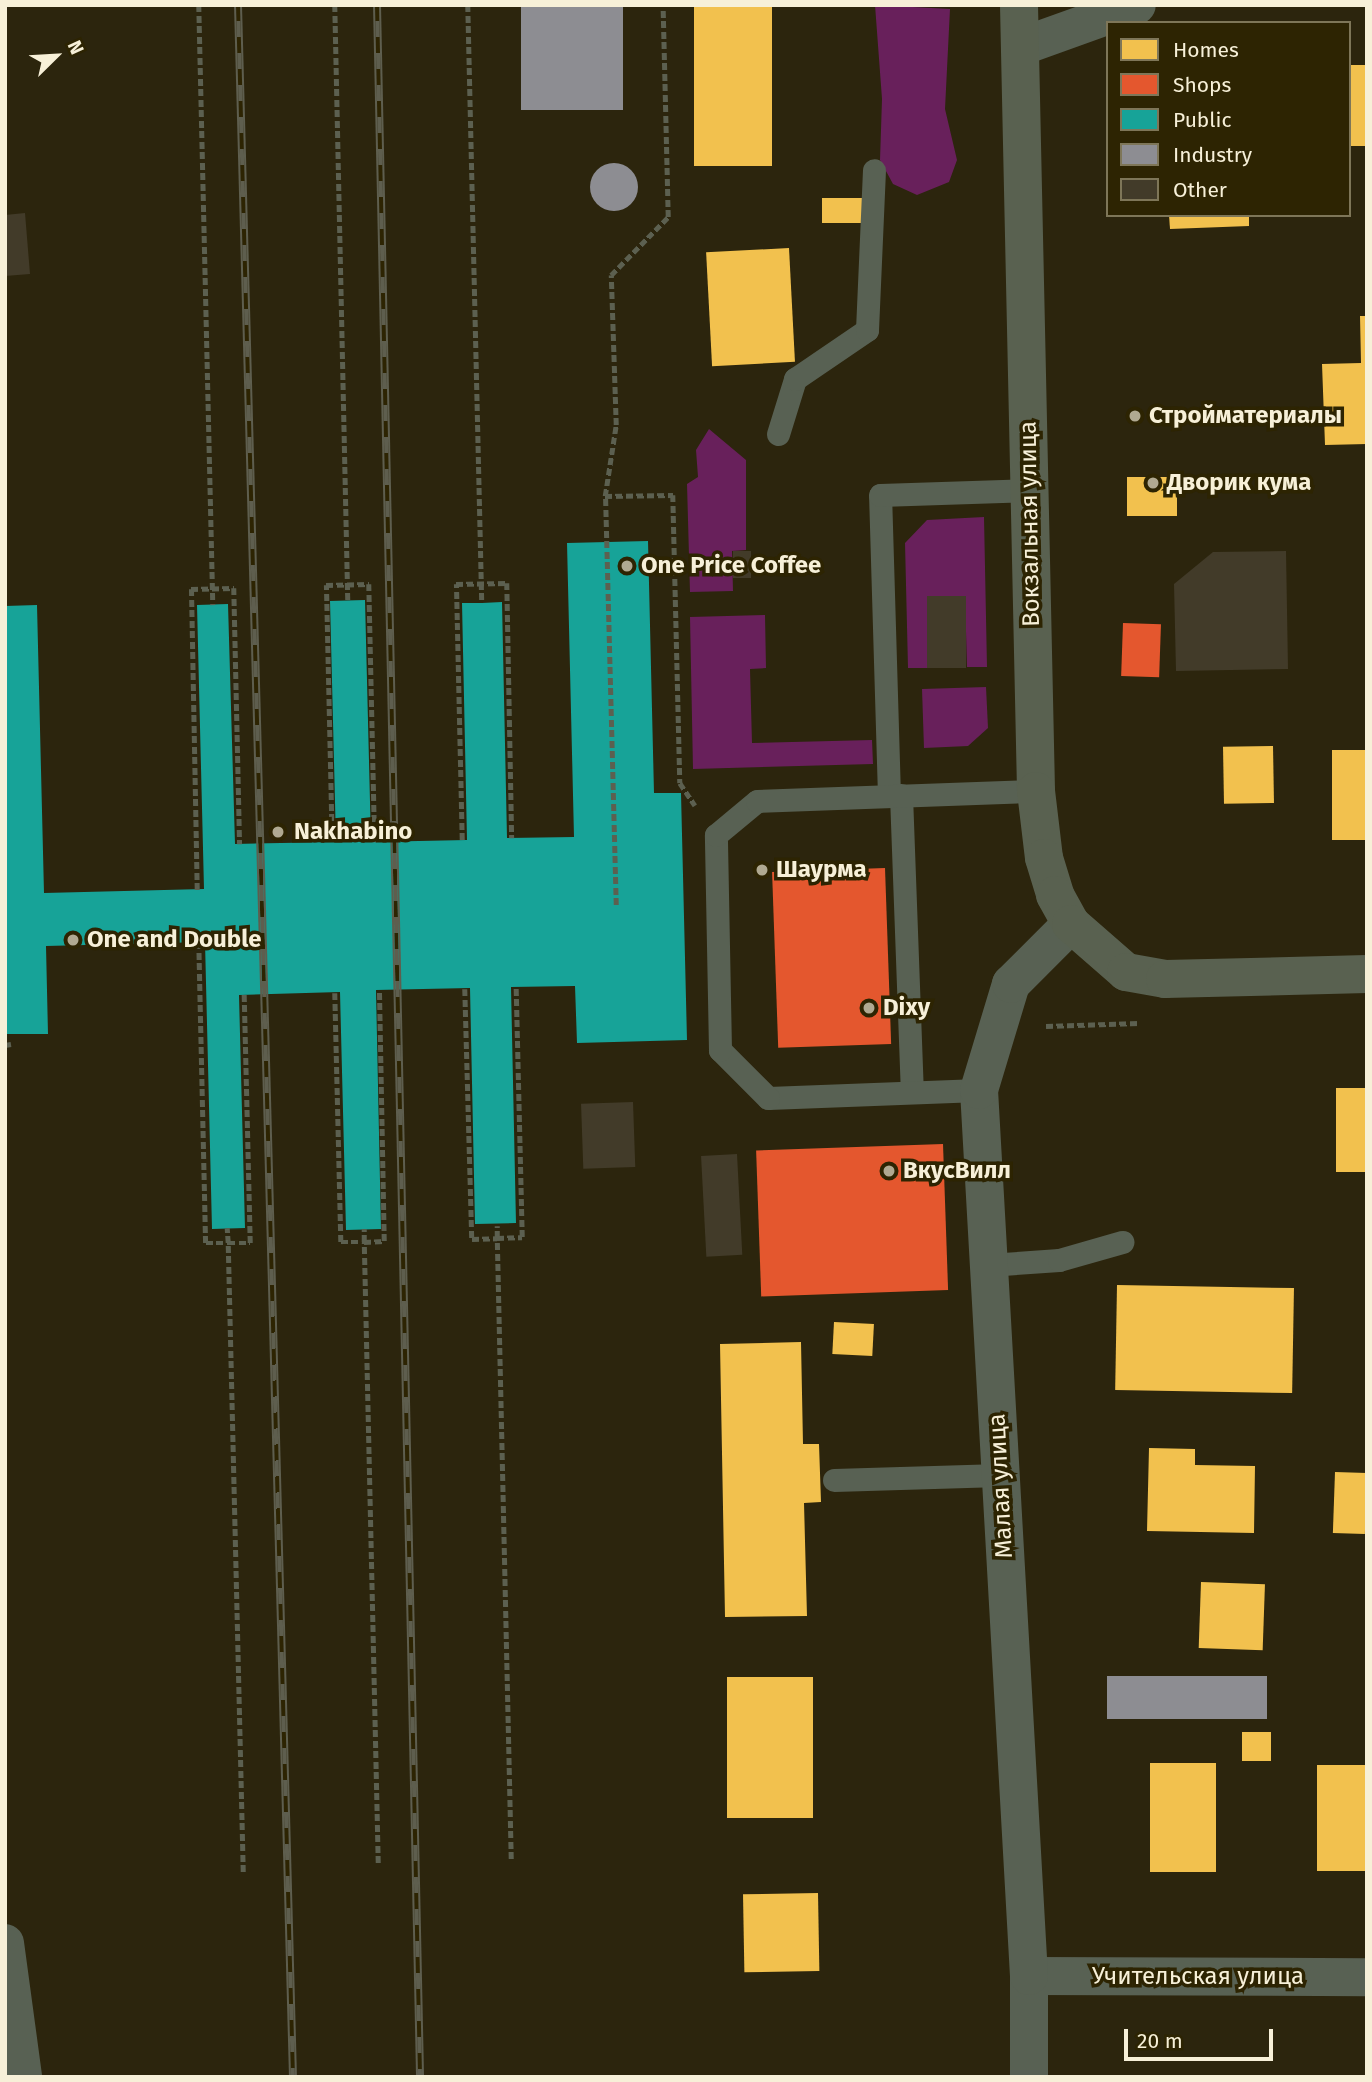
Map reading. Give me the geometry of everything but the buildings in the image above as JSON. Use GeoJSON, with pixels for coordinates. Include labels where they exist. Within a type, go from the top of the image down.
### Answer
{"type":"FeatureCollection","features":[{"type":"Feature","properties":{"kind":"main road","name":"Вокзальная улица"},"geometry":{"type":"LineString","coordinates":[[1019,5],[1035,791],[1044,858],[1071,924],[1126,972],[1165,979],[1367,974]]}},
{"type":"Feature","properties":{"kind":"street"},"geometry":{"type":"LineString","coordinates":[[1020,47],[1136,5]]}},
{"type":"Feature","properties":{"kind":"street","name":"Малая улица"},"geometry":{"type":"LineString","coordinates":[[1029,2077],[1030,1976],[979,1090],[1011,984],[1071,924]]}},
{"type":"Feature","properties":{"kind":"street"},"geometry":{"type":"LineString","coordinates":[[5,1943],[23,2077]]}},
{"type":"Feature","properties":{"kind":"street","name":"Учительская улица"},"geometry":{"type":"LineString","coordinates":[[1030,1976],[1367,1977]]}},
{"type":"Feature","properties":{"kind":"lane"},"geometry":{"type":"LineString","coordinates":[[778,434],[795,379],[867,330],[874,170]]}},
{"type":"Feature","properties":{"kind":"lane"},"geometry":{"type":"LineString","coordinates":[[912,1092],[880,495],[1029,490]]}},
{"type":"Feature","properties":{"kind":"lane"},"geometry":{"type":"LineString","coordinates":[[979,1090],[768,1098],[720,1050],[716,835],[757,801],[1035,791]]}},
{"type":"Feature","properties":{"kind":"lane"},"geometry":{"type":"LineString","coordinates":[[988,1265],[1059,1260],[1122,1242]]}},
{"type":"Feature","properties":{"kind":"lane"},"geometry":{"type":"LineString","coordinates":[[834,1480],[1000,1475]]}},
{"type":"Feature","properties":{"kind":"path"},"geometry":{"type":"LineString","coordinates":[[199,5],[213,605]]}},
{"type":"Feature","properties":{"kind":"path"},"geometry":{"type":"LineString","coordinates":[[335,5],[348,601]]}},
{"type":"Feature","properties":{"kind":"path"},"geometry":{"type":"LineString","coordinates":[[468,5],[482,603]]}},
{"type":"Feature","properties":{"kind":"path"},"geometry":{"type":"LineString","coordinates":[[616,905],[605,496],[616,425],[611,275],[668,217],[663,5]]}},
{"type":"Feature","properties":{"kind":"path"},"geometry":{"type":"LineString","coordinates":[[605,496],[673,495],[680,783],[716,835]]}},
{"type":"Feature","properties":{"kind":"path"},"geometry":{"type":"LineString","coordinates":[[462,840],[456,584],[481,583],[506,583],[512,838]]}},
{"type":"Feature","properties":{"kind":"path"},"geometry":{"type":"LineString","coordinates":[[332,842],[326,585],[348,584],[369,584],[375,842]]}},
{"type":"Feature","properties":{"kind":"path"},"geometry":{"type":"LineString","coordinates":[[197,890],[191,589],[234,588],[240,844]]}},
{"type":"Feature","properties":{"kind":"path"},"geometry":{"type":"LineString","coordinates":[[199,942],[206,1243],[250,1243],[244,994]]}},
{"type":"Feature","properties":{"kind":"path"},"geometry":{"type":"LineString","coordinates":[[465,989],[472,1239],[522,1237],[516,987]]}},
{"type":"Feature","properties":{"kind":"path"},"geometry":{"type":"LineString","coordinates":[[335,993],[341,1242],[384,1241],[379,990]]}},
{"type":"Feature","properties":{"kind":"path"},"geometry":{"type":"LineString","coordinates":[[497,1226],[512,1859]]}},
{"type":"Feature","properties":{"kind":"path"},"geometry":{"type":"LineString","coordinates":[[227,1228],[243,1872]]}},
{"type":"Feature","properties":{"kind":"path"},"geometry":{"type":"LineString","coordinates":[[364,1229],[378,1863]]}},
{"type":"Feature","properties":{"kind":"shaded area"},"geometry":{"type":"Polygon","coordinates":[[[875,5],[950,9],[945,109],[957,160],[949,182],[917,195],[893,184],[880,160],[882,99],[875,5]]]}},
{"type":"Feature","properties":{"kind":"shaded area"},"geometry":{"type":"Polygon","coordinates":[[[709,429],[746,460],[746,550],[732,551],[733,591],[690,592],[687,484],[698,477],[696,450],[709,429]]]}},
{"type":"Feature","properties":{"kind":"shaded area"},"geometry":{"type":"Polygon","coordinates":[[[984,517],[987,667],[967,667],[965,596],[927,597],[928,668],[908,668],[905,543],[927,520],[984,517]]]}},
{"type":"Feature","properties":{"kind":"shaded area"},"geometry":{"type":"Polygon","coordinates":[[[765,615],[766,668],[750,669],[752,743],[872,740],[873,764],[693,769],[690,617],[765,615]]]}},
{"type":"Feature","properties":{"kind":"shaded area"},"geometry":{"type":"Polygon","coordinates":[[[986,687],[988,728],[968,746],[924,748],[922,689],[986,687]]]}},
{"type":"Feature","properties":{"kind":"railway"},"geometry":{"type":"LineString","coordinates":[[238,5],[293,2077]]}},
{"type":"Feature","properties":{"kind":"railway"},"geometry":{"type":"LineString","coordinates":[[377,5],[420,2077]]}},
{"type":"Feature","properties":{"kind":"place","name":"Стройматериалы"},"geometry":{"type":"Point","coordinates":[1135,416]}},
{"type":"Feature","properties":{"kind":"place","name":"Дворик кума"},"geometry":{"type":"Point","coordinates":[1153,483]}},
{"type":"Feature","properties":{"kind":"place","name":"One Price Coffee"},"geometry":{"type":"Point","coordinates":[627,566]}},
{"type":"Feature","properties":{"kind":"place","name":"Nakhabino"},"geometry":{"type":"Point","coordinates":[278,832]}},
{"type":"Feature","properties":{"kind":"place","name":"Шаурма"},"geometry":{"type":"Point","coordinates":[762,870]}},
{"type":"Feature","properties":{"kind":"place","name":"One and Double"},"geometry":{"type":"Point","coordinates":[73,940]}},
{"type":"Feature","properties":{"kind":"place","name":"Dixy"},"geometry":{"type":"Point","coordinates":[869,1008]}},
{"type":"Feature","properties":{"kind":"place","name":"ВкусВилл"},"geometry":{"type":"Point","coordinates":[889,1171]}}]}
